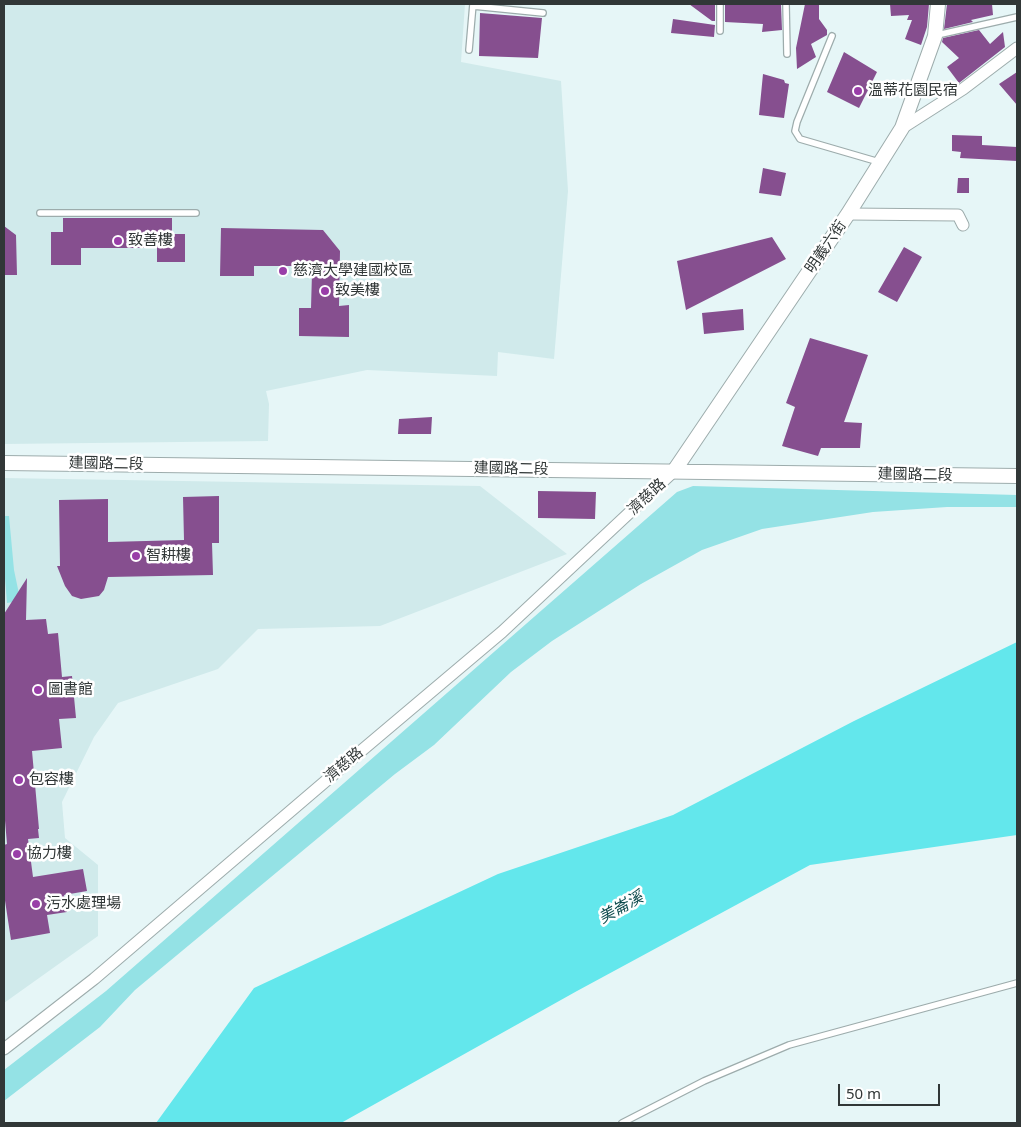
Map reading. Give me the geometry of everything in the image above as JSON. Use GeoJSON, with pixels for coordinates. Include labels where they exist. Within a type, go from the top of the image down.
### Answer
{"type":"FeatureCollection","features":[{"type":"Feature","properties":{"kind":"street","name":"明義六街"},"geometry":{"type":"LineString","coordinates":[[674,471],[848,214],[902,128],[935,36],[938,4]]}},
{"type":"Feature","properties":{"kind":"street"},"geometry":{"type":"LineString","coordinates":[[902,128],[962,89],[1017,48]]}},
{"type":"Feature","properties":{"kind":"street"},"geometry":{"type":"LineString","coordinates":[[848,214],[958,216],[962,225]]}},
{"type":"Feature","properties":{"kind":"street","name":"建國路二段"},"geometry":{"type":"LineString","coordinates":[[4,463],[1017,476]]}},
{"type":"Feature","properties":{"kind":"street","name":"濟慈路"},"geometry":{"type":"LineString","coordinates":[[4,1048],[94,980],[340,768],[502,632],[674,471]]}},
{"type":"Feature","properties":{"kind":"lane"},"geometry":{"type":"LineString","coordinates":[[720,4],[720,31]]}},
{"type":"Feature","properties":{"kind":"lane"},"geometry":{"type":"LineString","coordinates":[[786,4],[787,54]]}},
{"type":"Feature","properties":{"kind":"lane"},"geometry":{"type":"LineString","coordinates":[[469,50],[473,5],[542,13]]}},
{"type":"Feature","properties":{"kind":"lane"},"geometry":{"type":"LineString","coordinates":[[935,36],[1017,17]]}},
{"type":"Feature","properties":{"kind":"lane"},"geometry":{"type":"LineString","coordinates":[[832,36],[795,131],[800,139],[881,163]]}},
{"type":"Feature","properties":{"kind":"lane"},"geometry":{"type":"LineString","coordinates":[[40,213],[196,213]]}},
{"type":"Feature","properties":{"kind":"lane"},"geometry":{"type":"LineString","coordinates":[[622,1123],[704,1081],[789,1045],[1017,982]]}},
{"type":"Feature","properties":{"kind":"shaded area","name":"慈濟大學建國校區"},"geometry":{"type":"Polygon","coordinates":[[[4,4],[465,4],[461,62],[561,81],[568,191],[554,359],[498,352],[497,376],[367,370],[266,391],[269,404],[268,441],[4,444],[4,4]]]}},
{"type":"Feature","properties":{"kind":"shaded area"},"geometry":{"type":"Polygon","coordinates":[[[4,478],[480,486],[567,554],[380,626],[258,629],[218,669],[118,703],[94,737],[62,802],[65,838],[98,865],[98,936],[4,1003],[4,478]]]}},
{"type":"Feature","properties":{"kind":"shaded area"},"geometry":{"type":"Polygon","coordinates":[[[693,486],[1017,495],[1017,507],[947,507],[873,512],[762,529],[702,550],[641,584],[552,641],[511,672],[434,745],[395,774],[135,990],[100,1027],[4,1101],[4,1070],[106,991],[677,492],[693,486]]]}},
{"type":"Feature","properties":{"kind":"shaded area"},"geometry":{"type":"Polygon","coordinates":[[[4,516],[9,516],[14,570],[19,594],[19,601],[7,603],[4,566],[4,516]]]}},
{"type":"Feature","properties":{"kind":"water","name":"美崙溪"},"geometry":{"type":"Polygon","coordinates":[[[1017,642],[1017,835],[810,865],[577,991],[341,1123],[156,1123],[254,988],[498,874],[673,815],[854,721],[1017,642]]]}},
{"type":"Feature","properties":{"kind":"building"},"geometry":{"type":"Polygon","coordinates":[[[689,4],[715,4],[715,21],[712,21],[689,4]]]}},
{"type":"Feature","properties":{"kind":"building"},"geometry":{"type":"Polygon","coordinates":[[[725,4],[781,4],[782,30],[762,32],[763,24],[725,22],[725,4]]]}},
{"type":"Feature","properties":{"kind":"building"},"geometry":{"type":"Polygon","coordinates":[[[805,4],[819,4],[819,19],[827,30],[827,35],[811,44],[816,57],[797,69],[796,48],[805,4]]]}},
{"type":"Feature","properties":{"kind":"building"},"geometry":{"type":"Polygon","coordinates":[[[890,4],[929,4],[927,27],[921,45],[905,39],[912,20],[907,20],[909,15],[891,16],[890,4]]]}},
{"type":"Feature","properties":{"kind":"building"},"geometry":{"type":"Polygon","coordinates":[[[947,4],[992,4],[993,15],[944,29],[947,4]]]}},
{"type":"Feature","properties":{"kind":"building"},"geometry":{"type":"Polygon","coordinates":[[[480,13],[542,18],[538,58],[479,56],[480,13]]]}},
{"type":"Feature","properties":{"kind":"building"},"geometry":{"type":"Polygon","coordinates":[[[673,19],[715,25],[714,37],[671,33],[673,19]]]}},
{"type":"Feature","properties":{"kind":"building"},"geometry":{"type":"Polygon","coordinates":[[[979,30],[990,44],[1003,32],[1005,47],[959,83],[947,67],[959,58],[942,42],[943,38],[979,30]]]}},
{"type":"Feature","properties":{"kind":"building"},"geometry":{"type":"Polygon","coordinates":[[[844,52],[877,72],[859,108],[827,92],[844,52]]]}},
{"type":"Feature","properties":{"kind":"building"},"geometry":{"type":"Polygon","coordinates":[[[1017,72],[1017,105],[999,84],[1017,72]]]}},
{"type":"Feature","properties":{"kind":"building"},"geometry":{"type":"Polygon","coordinates":[[[763,74],[784,80],[785,83],[789,84],[784,118],[759,115],[763,74]]]}},
{"type":"Feature","properties":{"kind":"building"},"geometry":{"type":"Polygon","coordinates":[[[952,135],[982,136],[982,145],[1017,147],[1017,161],[960,158],[961,152],[952,151],[952,135]]]}},
{"type":"Feature","properties":{"kind":"building"},"geometry":{"type":"Polygon","coordinates":[[[763,168],[786,173],[781,196],[759,193],[763,168]]]}},
{"type":"Feature","properties":{"kind":"building"},"geometry":{"type":"Polygon","coordinates":[[[958,178],[969,178],[969,193],[957,193],[958,178]]]}},
{"type":"Feature","properties":{"kind":"building","name":"致善樓"},"geometry":{"type":"Polygon","coordinates":[[[63,218],[172,218],[172,234],[185,234],[185,262],[157,262],[157,248],[81,248],[81,265],[51,265],[51,232],[63,232],[63,218]]]}},
{"type":"Feature","properties":{"kind":"building"},"geometry":{"type":"Polygon","coordinates":[[[4,226],[16,235],[17,275],[4,275],[4,226]]]}},
{"type":"Feature","properties":{"kind":"building","name":"致美樓"},"geometry":{"type":"Polygon","coordinates":[[[221,228],[323,230],[340,251],[339,306],[349,305],[349,337],[299,336],[299,308],[311,308],[312,273],[296,266],[254,266],[254,276],[220,276],[221,228]]]}},
{"type":"Feature","properties":{"kind":"building"},"geometry":{"type":"Polygon","coordinates":[[[772,237],[786,259],[686,310],[677,261],[772,237]]]}},
{"type":"Feature","properties":{"kind":"building"},"geometry":{"type":"Polygon","coordinates":[[[904,247],[922,257],[897,302],[878,292],[904,247]]]}},
{"type":"Feature","properties":{"kind":"building"},"geometry":{"type":"Polygon","coordinates":[[[743,309],[744,330],[704,334],[702,313],[743,309]]]}},
{"type":"Feature","properties":{"kind":"building"},"geometry":{"type":"Polygon","coordinates":[[[810,338],[868,355],[844,422],[862,423],[860,448],[821,448],[818,456],[782,446],[795,407],[786,403],[810,338]]]}},
{"type":"Feature","properties":{"kind":"building"},"geometry":{"type":"Polygon","coordinates":[[[432,417],[431,434],[398,434],[399,419],[432,417]]]}},
{"type":"Feature","properties":{"kind":"building"},"geometry":{"type":"Polygon","coordinates":[[[538,491],[596,492],[595,519],[538,518],[538,491]]]}},
{"type":"Feature","properties":{"kind":"building","name":"智耕樓"},"geometry":{"type":"Polygon","coordinates":[[[219,496],[219,543],[212,543],[213,575],[108,577],[104,590],[99,596],[81,599],[72,596],[65,586],[57,566],[60,566],[59,500],[108,499],[108,542],[184,540],[183,497],[219,496]]]}},
{"type":"Feature","properties":{"kind":"building"},"geometry":{"type":"Polygon","coordinates":[[[27,578],[26,620],[46,619],[48,634],[58,633],[62,677],[72,676],[76,718],[59,719],[62,748],[32,751],[39,829],[39,838],[28,839],[33,877],[83,869],[87,891],[64,895],[67,912],[47,915],[50,933],[11,940],[4,894],[4,845],[7,844],[4,809],[4,614],[27,578]]]}},
{"type":"Feature","properties":{"kind":"place","name":"溫蒂花園民宿"},"geometry":{"type":"Point","coordinates":[858,91]}},
{"type":"Feature","properties":{"kind":"place","name":"致善樓"},"geometry":{"type":"Point","coordinates":[118,241]}},
{"type":"Feature","properties":{"kind":"place","name":"慈濟大學建國校區"},"geometry":{"type":"Point","coordinates":[283,271]}},
{"type":"Feature","properties":{"kind":"place","name":"致美樓"},"geometry":{"type":"Point","coordinates":[325,291]}},
{"type":"Feature","properties":{"kind":"place","name":"智耕樓"},"geometry":{"type":"Point","coordinates":[136,556]}},
{"type":"Feature","properties":{"kind":"place","name":"圖書館"},"geometry":{"type":"Point","coordinates":[38,690]}},
{"type":"Feature","properties":{"kind":"place","name":"包容樓"},"geometry":{"type":"Point","coordinates":[19,780]}},
{"type":"Feature","properties":{"kind":"place","name":"協力樓"},"geometry":{"type":"Point","coordinates":[17,854]}},
{"type":"Feature","properties":{"kind":"place","name":"污水處理場"},"geometry":{"type":"Point","coordinates":[36,904]}}]}
